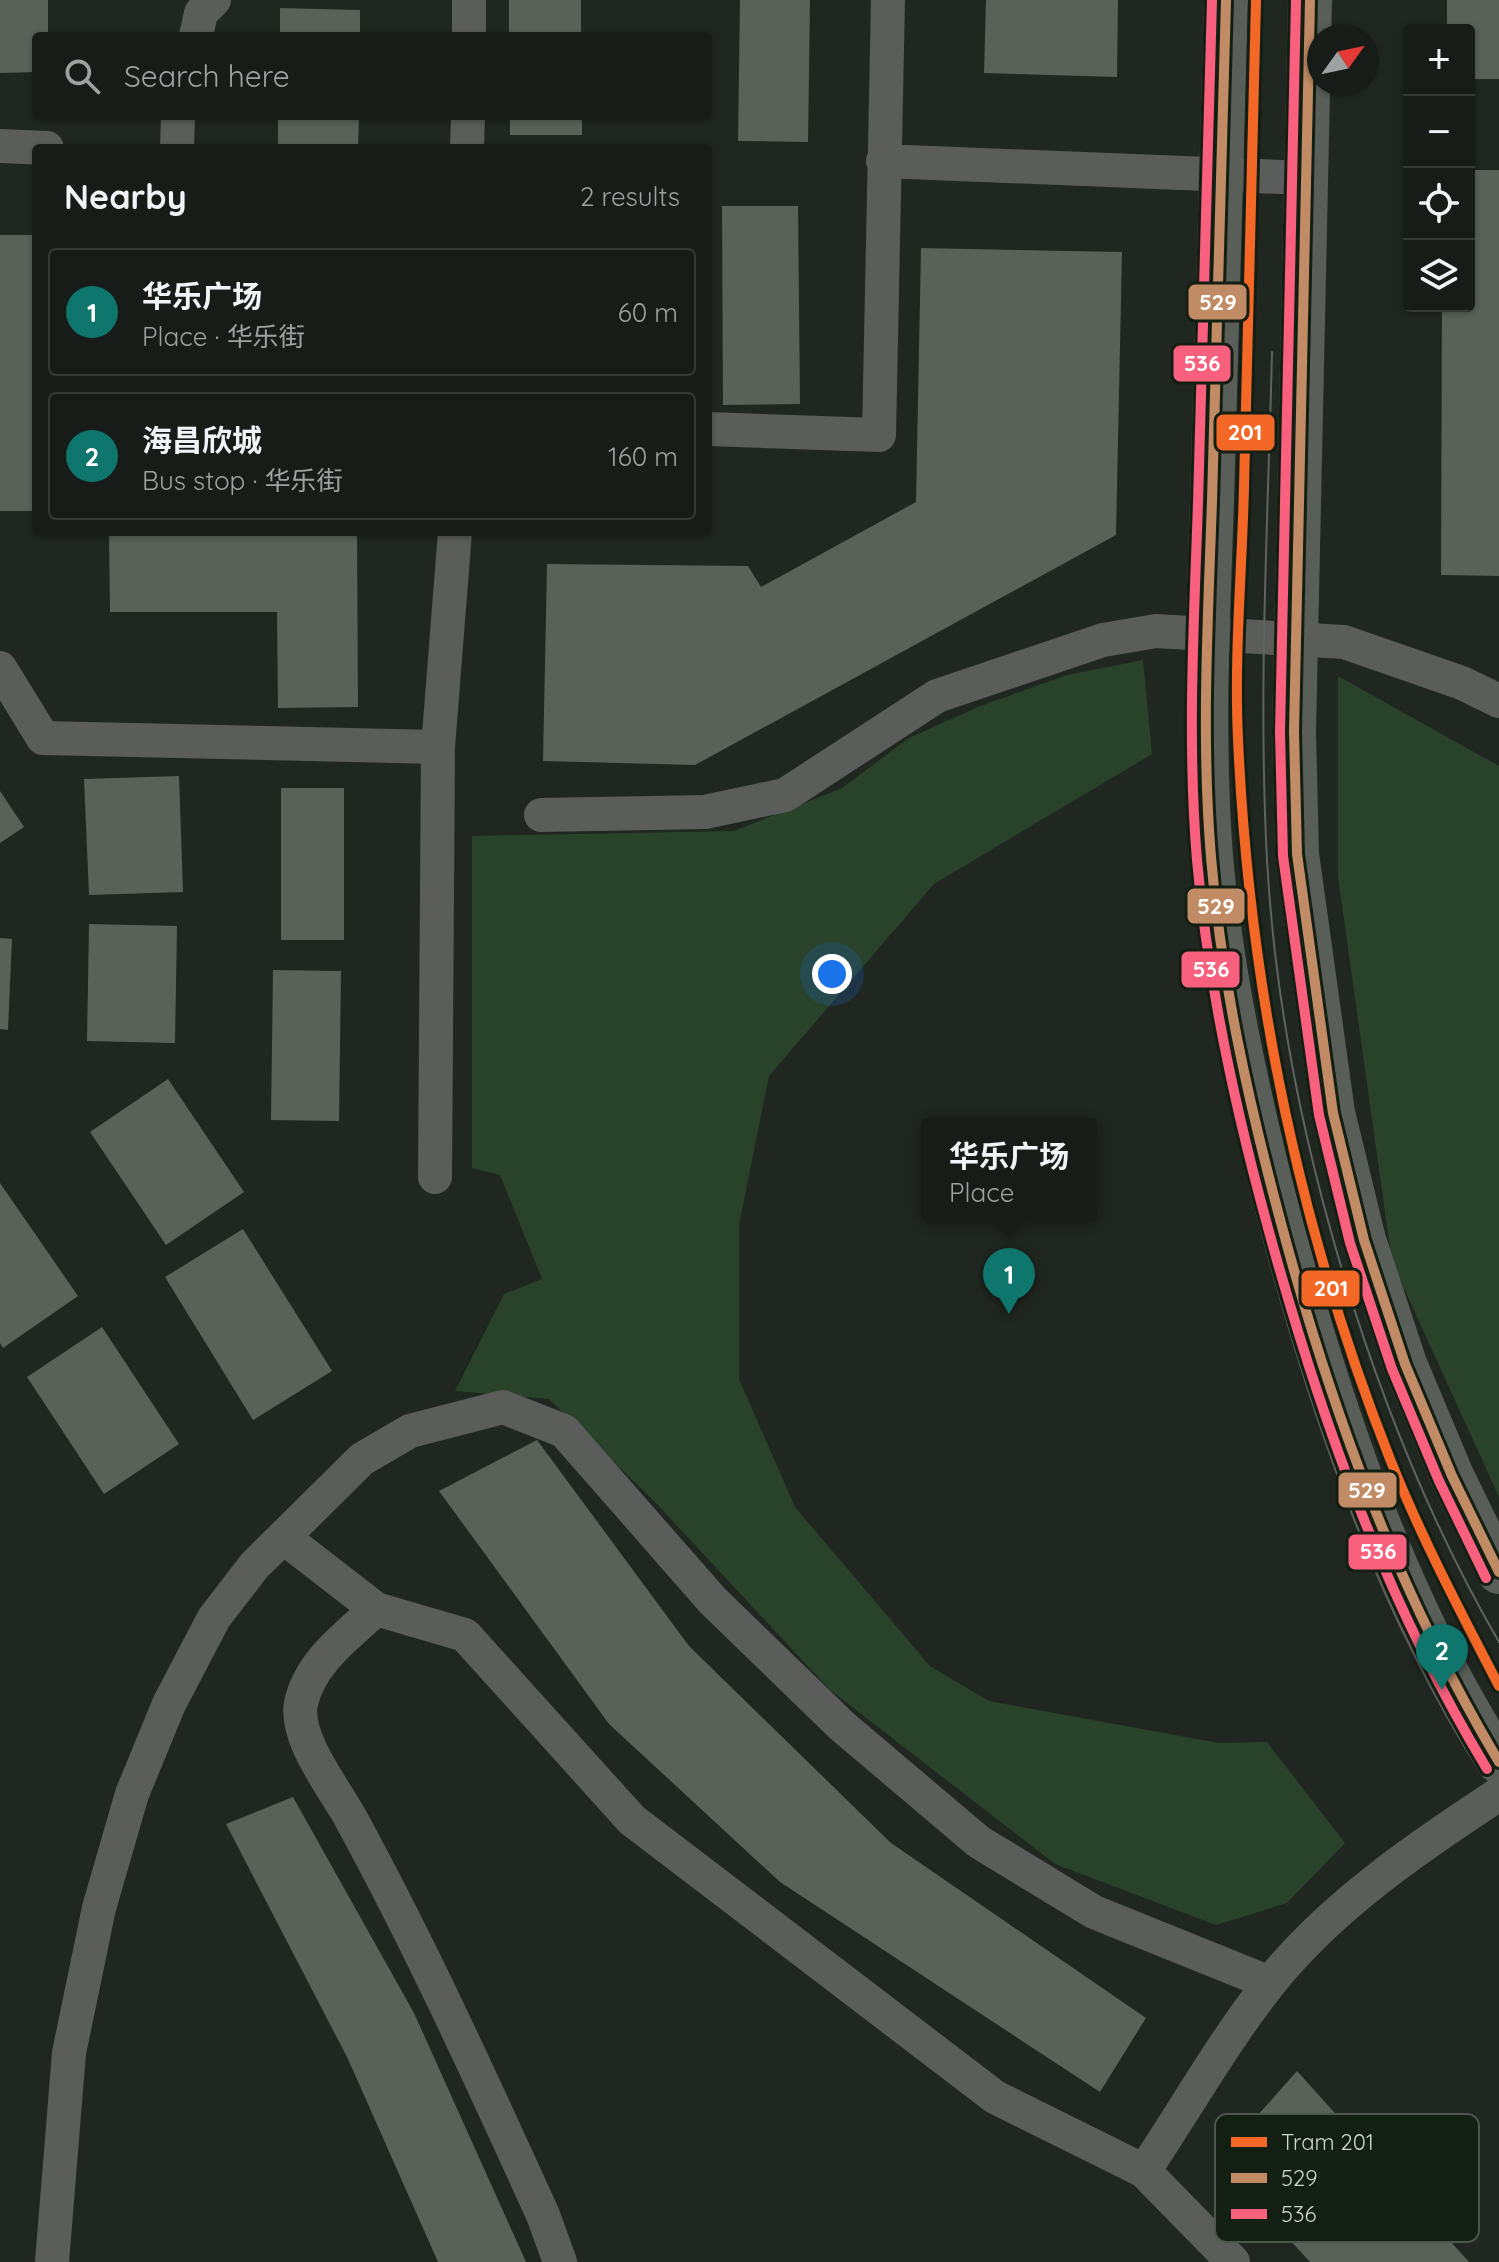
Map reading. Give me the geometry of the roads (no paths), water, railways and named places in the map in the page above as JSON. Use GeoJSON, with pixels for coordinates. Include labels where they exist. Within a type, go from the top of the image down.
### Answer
{"type":"FeatureCollection","features":[{"type":"Feature","properties":{"kind":"highway"},"geometry":{"type":"LineString","coordinates":[[1226,0],[1206,723],[1211,857],[1229,989],[1279,1216],[1331,1391],[1376,1515],[1428,1635],[1499,1762]]}},
{"type":"Feature","properties":{"kind":"highway"},"geometry":{"type":"LineString","coordinates":[[1310,0],[1296,638],[1297,854],[1333,1113],[1364,1240],[1405,1364],[1452,1476],[1499,1572]]}},
{"type":"Feature","properties":{"kind":"street"},"geometry":{"type":"LineString","coordinates":[[197,32],[201,13],[214,0]]}},
{"type":"Feature","properties":{"kind":"street"},"geometry":{"type":"LineString","coordinates":[[469,0],[469,32]]}},
{"type":"Feature","properties":{"kind":"street"},"geometry":{"type":"LineString","coordinates":[[712,429],[879,435],[888,0]]}},
{"type":"Feature","properties":{"kind":"street"},"geometry":{"type":"LineString","coordinates":[[177,144],[178,120]]}},
{"type":"Feature","properties":{"kind":"street"},"geometry":{"type":"LineString","coordinates":[[467,144],[468,120]]}},
{"type":"Feature","properties":{"kind":"street"},"geometry":{"type":"LineString","coordinates":[[0,146],[32,147]]}},
{"type":"Feature","properties":{"kind":"street"},"geometry":{"type":"LineString","coordinates":[[883,161],[1306,178]]}},
{"type":"Feature","properties":{"kind":"street"},"geometry":{"type":"LineString","coordinates":[[435,1177],[438,747],[455,536]]}},
{"type":"Feature","properties":{"kind":"street"},"geometry":{"type":"LineString","coordinates":[[541,815],[705,812],[785,795],[937,696],[1103,640],[1156,631],[1344,642],[1462,683],[1499,701]]}},
{"type":"Feature","properties":{"kind":"street"},"geometry":{"type":"LineString","coordinates":[[0,668],[43,738],[438,747]]}},
{"type":"Feature","properties":{"kind":"street"},"geometry":{"type":"LineString","coordinates":[[52,2262],[69,2053],[99,1908],[132,1794],[169,1704],[214,1618],[254,1566],[362,1459],[410,1431],[503,1407],[564,1431],[713,1601],[842,1726],[979,1842],[1094,1912],[1270,1983]]}},
{"type":"Feature","properties":{"kind":"street"},"geometry":{"type":"LineString","coordinates":[[283,1537],[376,1609],[465,1635],[632,1820],[995,2097],[1144,2171],[1233,2262]]}},
{"type":"Feature","properties":{"kind":"street"},"geometry":{"type":"LineString","coordinates":[[376,1609],[319,1663],[301,1704],[310,1754],[343,1805],[400,1908],[543,2215],[560,2262]]}},
{"type":"Feature","properties":{"kind":"street"},"geometry":{"type":"LineString","coordinates":[[1144,2171],[1270,1983],[1343,1908],[1420,1846],[1499,1794]]}},
{"type":"Feature","properties":{"kind":"tram line","name":"201"},"geometry":{"type":"LineString","coordinates":[[1256,0],[1237,676],[1244,831],[1267,1015],[1305,1195],[1329,1284],[1358,1372],[1402,1488],[1499,1686]]}},
{"type":"Feature","properties":{"kind":"tram line"},"geometry":{"type":"LineString","coordinates":[[1272,352],[1265,606],[1264,797],[1276,958],[1291,1059],[1340,1264],[1373,1365],[1411,1462],[1453,1555],[1499,1642]]}},
{"type":"Feature","properties":{"kind":"place","name":"华乐广场"},"geometry":{"type":"Point","coordinates":[1009,1314]}},
{"type":"Feature","properties":{"kind":"place","name":"海昌欣城"},"geometry":{"type":"Point","coordinates":[1442,1690]}}]}
